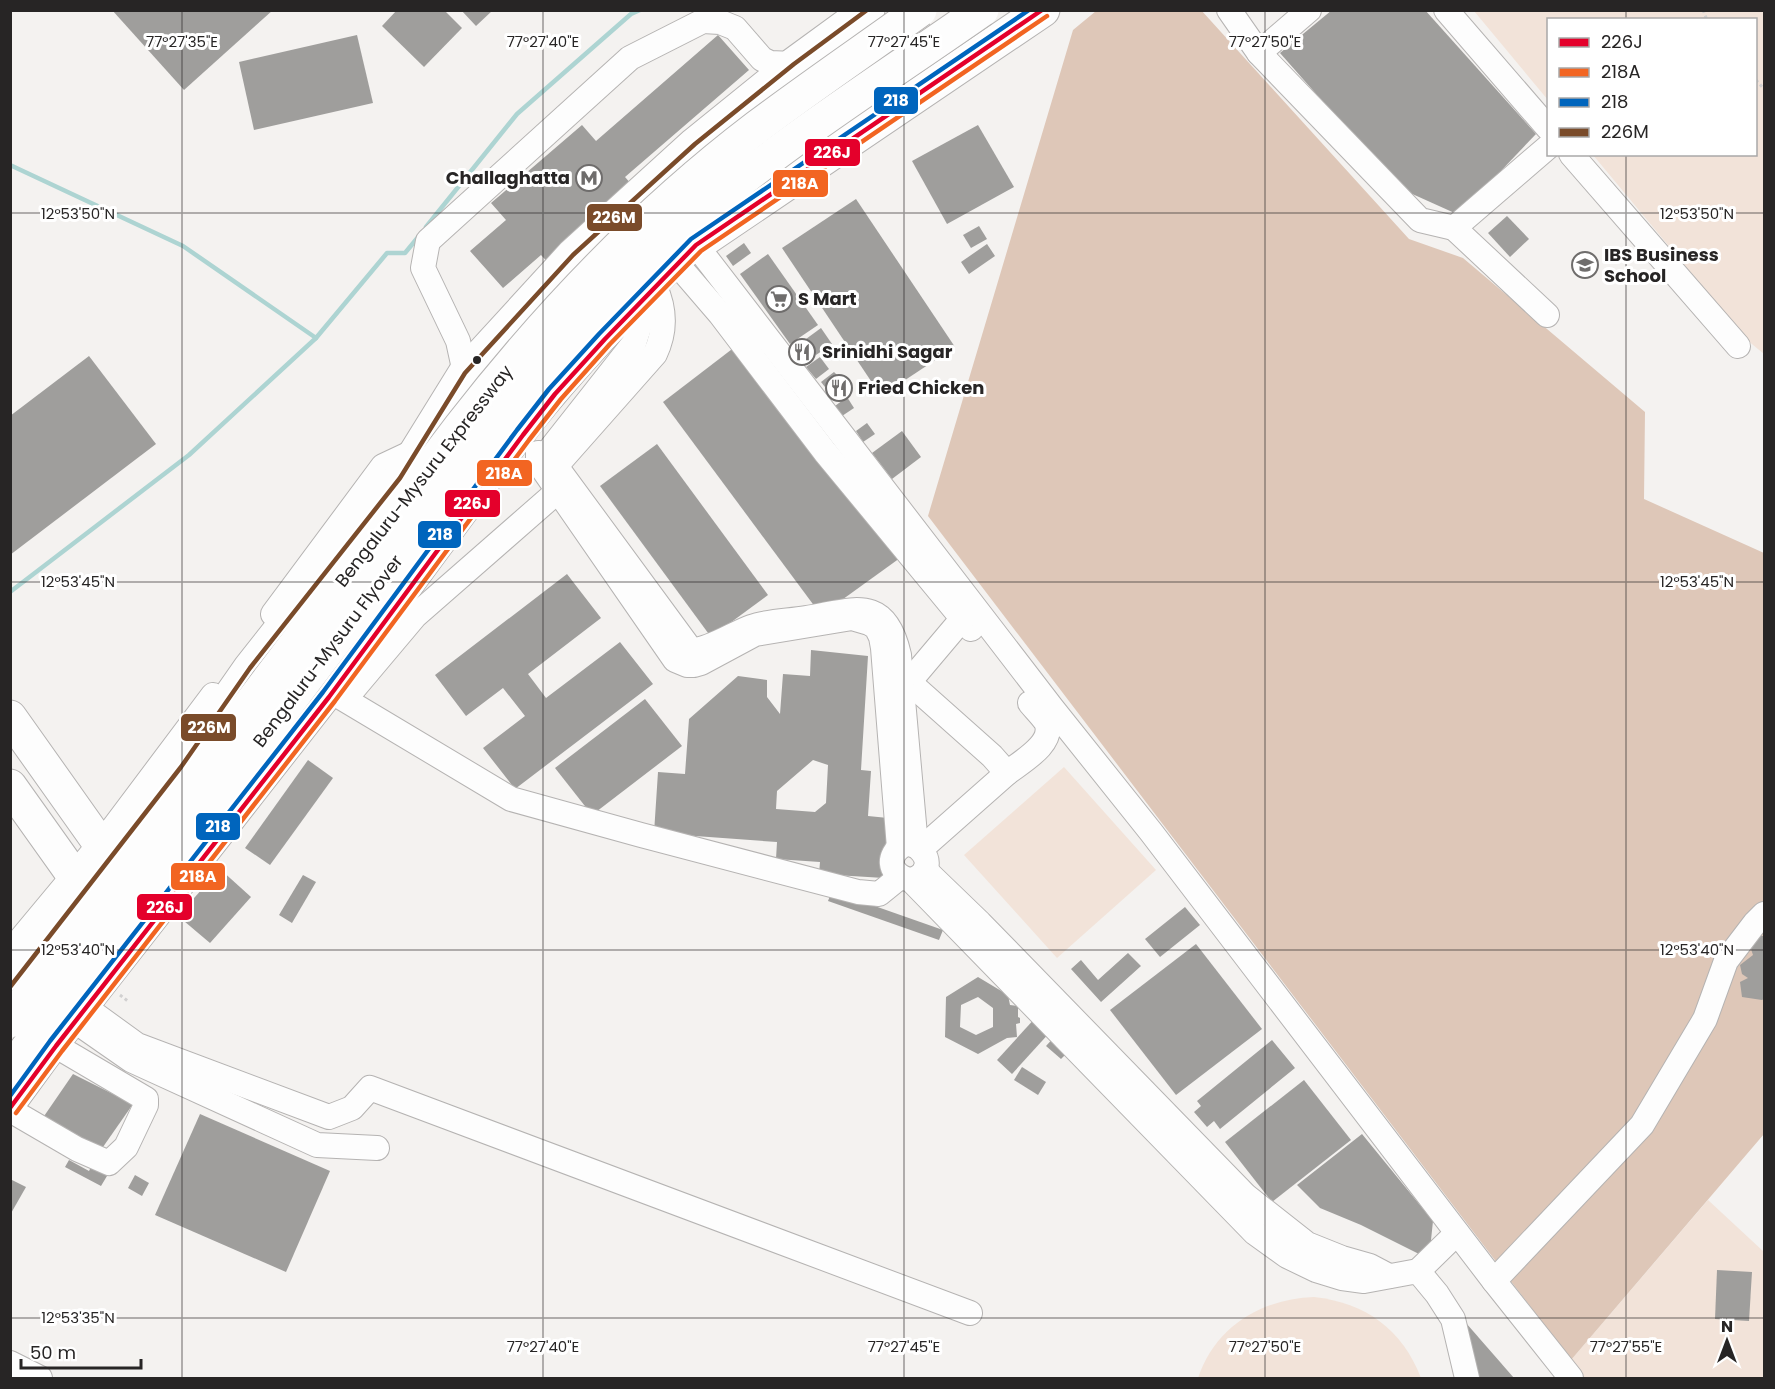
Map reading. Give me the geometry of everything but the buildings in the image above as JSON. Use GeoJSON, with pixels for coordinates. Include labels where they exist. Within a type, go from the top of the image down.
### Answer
{"type":"FeatureCollection","features":[{"type":"Feature","properties":{"kind":"highway","name":"Bengaluru-Mysuru Expressway"},"geometry":{"type":"LineString","coordinates":[[10,988],[181,767],[250,668],[393,487],[465,373],[573,255],[695,144],[794,64],[868,10]]}},
{"type":"Feature","properties":{"kind":"highway","name":"Bengaluru-Mysuru Expressway"},"geometry":{"type":"LineString","coordinates":[[10,1022],[460,427],[539,331],[610,256],[695,178],[756,128],[920,10]]}},
{"type":"Feature","properties":{"kind":"highway","name":"Bengaluru-Mysuru Flyover"},"geometry":{"type":"LineString","coordinates":[[10,1071],[483,445],[584,326],[631,277],[714,201],[780,151],[982,10]]}},
{"type":"Feature","properties":{"kind":"highway"},"geometry":{"type":"LineString","coordinates":[[10,1090],[317,688],[496,459],[513,425],[588,335],[656,266],[687,254],[1043,10]]}},
{"type":"Feature","properties":{"kind":"highway"},"geometry":{"type":"LineString","coordinates":[[436,420],[496,459]]}},
{"type":"Feature","properties":{"kind":"highway"},"geometry":{"type":"LineString","coordinates":[[10,717],[99,844]]}},
{"type":"Feature","properties":{"kind":"highway"},"geometry":{"type":"LineString","coordinates":[[10,786],[74,876]]}},
{"type":"Feature","properties":{"kind":"street"},"geometry":{"type":"LineString","coordinates":[[1229,10],[1259,53],[1420,220],[1454,228],[1548,315]]}},
{"type":"Feature","properties":{"kind":"street"},"geometry":{"type":"LineString","coordinates":[[1259,53],[1309,10]]}},
{"type":"Feature","properties":{"kind":"street"},"geometry":{"type":"LineString","coordinates":[[1446,10],[1547,127]]}},
{"type":"Feature","properties":{"kind":"street"},"geometry":{"type":"LineString","coordinates":[[465,373],[458,341],[423,268],[428,241],[630,58],[703,21],[720,21],[735,28],[762,59],[770,63],[794,64]]}},
{"type":"Feature","properties":{"kind":"street"},"geometry":{"type":"LineString","coordinates":[[1454,228],[1547,148]]}},
{"type":"Feature","properties":{"kind":"street"},"geometry":{"type":"LineString","coordinates":[[1574,156],[1738,346]]}},
{"type":"Feature","properties":{"kind":"street"},"geometry":{"type":"LineString","coordinates":[[338,696],[496,459],[687,254]]}},
{"type":"Feature","properties":{"kind":"street"},"geometry":{"type":"LineString","coordinates":[[338,696],[511,799],[858,892],[879,894],[1007,773],[1040,746],[1048,736],[1047,723],[825,452],[720,314],[687,254]]}},
{"type":"Feature","properties":{"kind":"street"},"geometry":{"type":"LineString","coordinates":[[687,254],[1151,832],[1457,1233],[1571,1378]]}},
{"type":"Feature","properties":{"kind":"street"},"geometry":{"type":"LineString","coordinates":[[56,1046],[146,1099],[146,1105],[126,1147],[109,1163],[77,1149],[10,1110],[56,1046],[80,1015],[338,696],[552,472],[655,354],[662,335],[663,314],[661,301],[647,295]]}},
{"type":"Feature","properties":{"kind":"street","name":"Bengaluru-Mysuru Expressway"},"geometry":{"type":"LineString","coordinates":[[10,952],[99,844],[383,466],[417,450]]}},
{"type":"Feature","properties":{"kind":"street"},"geometry":{"type":"LineString","coordinates":[[552,472],[675,660],[687,665],[701,663],[754,630],[857,609],[874,613],[889,627],[897,644],[912,861],[1209,1172],[1246,1196],[1307,1244],[1370,1266],[1389,1276],[1418,1271],[1457,1233]]}},
{"type":"Feature","properties":{"kind":"street"},"geometry":{"type":"LineString","coordinates":[[898,675],[963,618]]}},
{"type":"Feature","properties":{"kind":"street"},"geometry":{"type":"LineString","coordinates":[[898,675],[992,756],[1007,773]]}},
{"type":"Feature","properties":{"kind":"street"},"geometry":{"type":"LineString","coordinates":[[1494,1281],[1642,1125],[1705,1019],[1726,961],[1764,914]]}},
{"type":"Feature","properties":{"kind":"street"},"geometry":{"type":"LineString","coordinates":[[80,1015],[131,1060],[317,1146],[377,1148]]}},
{"type":"Feature","properties":{"kind":"street"},"geometry":{"type":"LineString","coordinates":[[80,1015],[137,1045],[329,1117],[352,1108],[370,1088],[970,1313]]}},
{"type":"Feature","properties":{"kind":"street"},"geometry":{"type":"LineString","coordinates":[[1418,1271],[1437,1294],[1453,1319],[1467,1378]]}},
{"type":"Feature","properties":{"kind":"street"},"geometry":{"type":"LineString","coordinates":[[10,1363],[40,1378]]}},
{"type":"Feature","properties":{"kind":"path"},"geometry":{"type":"LineString","coordinates":[[118,994],[129,1002]]}},
{"type":"Feature","properties":{"kind":"shaded area"},"geometry":{"type":"Polygon","coordinates":[[[1201,10],[1409,239],[1463,258],[1645,412],[1644,499],[1764,553],[1764,1134],[1571,1360],[928,516],[1073,30],[1096,11],[1201,10]]]}},
{"type":"Feature","properties":{"kind":"shaded area"},"geometry":{"type":"Polygon","coordinates":[[[1474,11],[1764,11],[1764,354],[1747,340],[1594,156],[1757,156],[1757,18],[1547,18],[1547,99],[1474,11]]]}},
{"type":"Feature","properties":{"kind":"shaded area"},"geometry":{"type":"Polygon","coordinates":[[[1064,767],[1156,870],[1057,958],[964,855],[1064,767]]]}},
{"type":"Feature","properties":{"kind":"shaded area"},"geometry":{"type":"Polygon","coordinates":[[[1708,1200],[1764,1252],[1764,1378],[1584,1378],[1571,1360],[1708,1200]]]}},
{"type":"Feature","properties":{"kind":"shaded area"},"geometry":{"type":"Polygon","coordinates":[[[1314,1297],[1350,1305],[1380,1321],[1404,1346],[1421,1378],[1198,1378],[1216,1344],[1242,1319],[1276,1303],[1314,1297]]]}},
{"type":"Feature","properties":{"kind":"waterway"},"geometry":{"type":"LineString","coordinates":[[426,227],[517,114],[631,14],[640,10]]}},
{"type":"Feature","properties":{"kind":"waterway"},"geometry":{"type":"LineString","coordinates":[[10,165],[183,246],[316,338],[189,455],[10,592]]}},
{"type":"Feature","properties":{"kind":"waterway"},"geometry":{"type":"LineString","coordinates":[[316,338],[387,253],[405,253],[419,236]]}},
{"type":"Feature","properties":{"kind":"transit line","name":"226M"},"geometry":{"type":"LineString","coordinates":[[10,987],[181,767],[250,668],[400,478],[465,373],[573,255],[695,144],[794,64],[867,10]]}},
{"type":"Feature","properties":{"kind":"transit line","name":"218"},"geometry":{"type":"LineString","coordinates":[[10,1096],[50,1041],[323,692],[517,430],[549,389],[599,334],[691,239],[1029,10]]}},
{"type":"Feature","properties":{"kind":"transit line","name":"226J"},"geometry":{"type":"LineString","coordinates":[[10,1108],[329,697],[523,435],[555,394],[605,339],[696,245],[1042,10]]}},
{"type":"Feature","properties":{"kind":"transit line","name":"218A"},"geometry":{"type":"LineString","coordinates":[[16,1113],[335,701],[529,440],[561,399],[610,344],[701,251],[1047,16]]}},
{"type":"Feature","properties":{"kind":"place","name":"Challaghatta"},"geometry":{"type":"Point","coordinates":[589,178]}},
{"type":"Feature","properties":{"kind":"place","name":"IBS Business School"},"geometry":{"type":"Point","coordinates":[1585,265]}},
{"type":"Feature","properties":{"kind":"place","name":"S Mart"},"geometry":{"type":"Point","coordinates":[779,299]}},
{"type":"Feature","properties":{"kind":"place","name":"Srinidhi Sagar"},"geometry":{"type":"Point","coordinates":[802,352]}},
{"type":"Feature","properties":{"kind":"place","name":"Fried Chicken"},"geometry":{"type":"Point","coordinates":[839,388]}}]}
